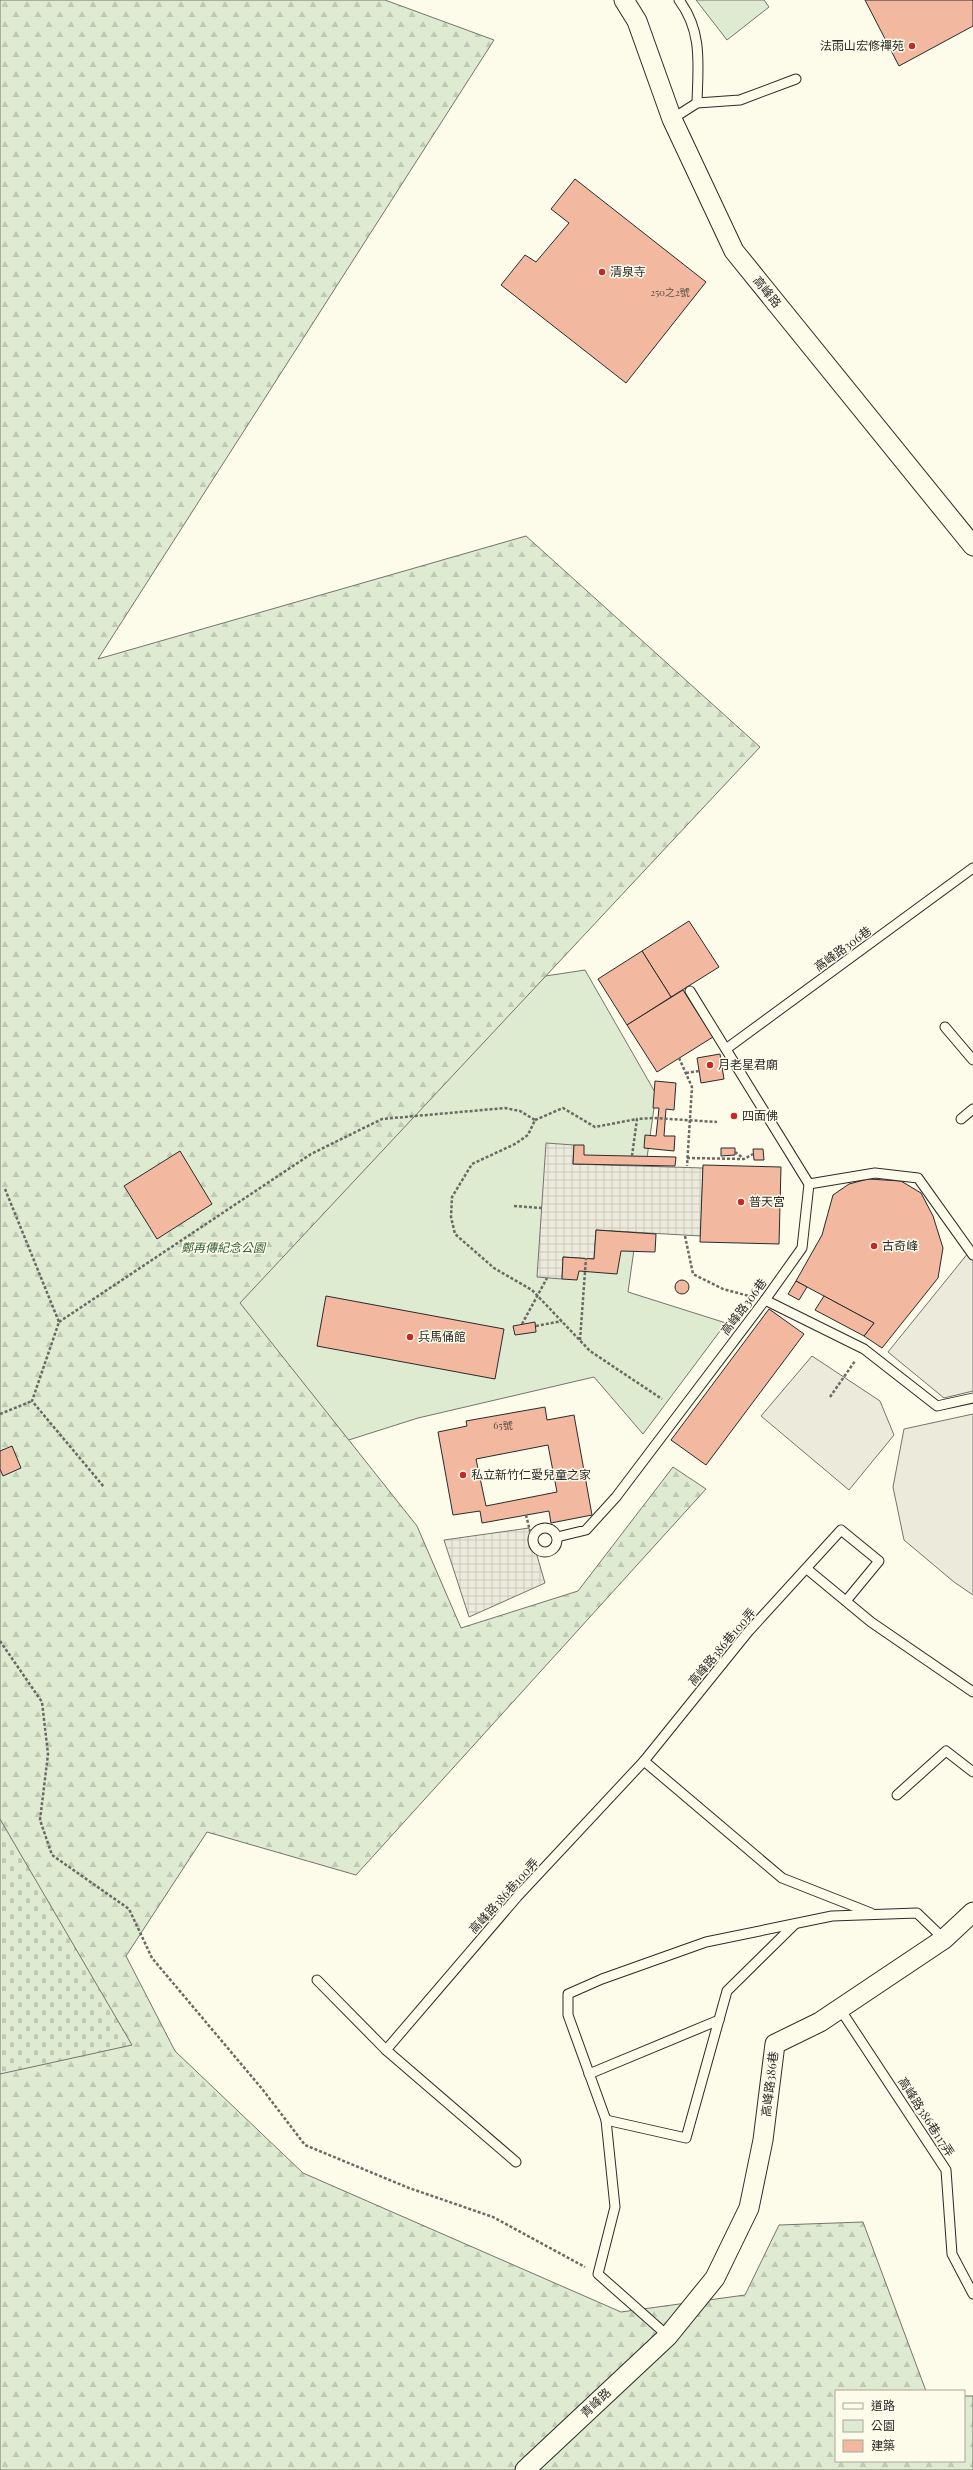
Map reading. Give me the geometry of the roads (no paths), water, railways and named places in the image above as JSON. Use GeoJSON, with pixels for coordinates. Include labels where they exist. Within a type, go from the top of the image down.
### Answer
{"type":"FeatureCollection","features":[{"type":"Feature","properties":{"kind":"street","name":"高峰路"},"geometry":{"type":"LineString","coordinates":[[624,0],[637,21],[672,119],[734,251],[973,546]]}},
{"type":"Feature","properties":{"kind":"street","name":"高峰路386巷"},"geometry":{"type":"LineString","coordinates":[[668,2336],[715,2278],[749,2208],[763,2140],[775,2044],[820,2022],[944,1939],[973,1912]]}},
{"type":"Feature","properties":{"kind":"street","name":"青峰路"},"geometry":{"type":"LineString","coordinates":[[525,2470],[668,2336]]}},
{"type":"Feature","properties":{"kind":"lane"},"geometry":{"type":"LineString","coordinates":[[678,0],[690,14],[699,48],[697,103]]}},
{"type":"Feature","properties":{"kind":"lane"},"geometry":{"type":"LineString","coordinates":[[672,119],[697,103],[740,100],[796,79]]}},
{"type":"Feature","properties":{"kind":"lane","name":"高峰路306巷"},"geometry":{"type":"LineString","coordinates":[[726,1049],[973,868]]}},
{"type":"Feature","properties":{"kind":"lane"},"geometry":{"type":"LineString","coordinates":[[690,991],[809,1184],[875,1174],[918,1178],[973,1255]]}},
{"type":"Feature","properties":{"kind":"lane"},"geometry":{"type":"LineString","coordinates":[[946,1027],[973,1060]]}},
{"type":"Feature","properties":{"kind":"lane"},"geometry":{"type":"LineString","coordinates":[[961,1118],[973,1109]]}},
{"type":"Feature","properties":{"kind":"lane","name":"高峰路306巷"},"geometry":{"type":"LineString","coordinates":[[557,1537],[586,1530],[616,1497],[765,1300],[802,1248],[809,1184]]}},
{"type":"Feature","properties":{"kind":"lane"},"geometry":{"type":"LineString","coordinates":[[765,1300],[864,1349],[937,1406],[973,1398]]}},
{"type":"Feature","properties":{"kind":"lane"},"geometry":{"type":"LineString","coordinates":[[541,1529],[552,1530],[557,1537],[553,1549],[546,1552],[538,1550],[533,1543],[535,1533],[541,1529]]}},
{"type":"Feature","properties":{"kind":"lane","name":"高峰路386巷100弄"},"geometry":{"type":"LineString","coordinates":[[386,2050],[517,1897],[644,1761],[748,1632],[841,1530],[879,1561],[846,1601]]}},
{"type":"Feature","properties":{"kind":"lane"},"geometry":{"type":"LineString","coordinates":[[807,1569],[871,1622],[973,1692]]}},
{"type":"Feature","properties":{"kind":"lane"},"geometry":{"type":"LineString","coordinates":[[896,1795],[946,1751],[973,1772]]}},
{"type":"Feature","properties":{"kind":"lane"},"geometry":{"type":"LineString","coordinates":[[644,1761],[782,1878],[876,1915]]}},
{"type":"Feature","properties":{"kind":"lane"},"geometry":{"type":"LineString","coordinates":[[668,2336],[598,2274],[615,2207],[606,2120],[568,2015],[568,1994],[602,1979],[706,1942],[832,1916],[917,1913],[944,1939]]}},
{"type":"Feature","properties":{"kind":"lane"},"geometry":{"type":"LineString","coordinates":[[606,2120],[686,2138],[727,1991],[795,1924]]}},
{"type":"Feature","properties":{"kind":"lane"},"geometry":{"type":"LineString","coordinates":[[317,1980],[386,2050],[516,2162]]}},
{"type":"Feature","properties":{"kind":"lane","name":"高峰路386巷117弄"},"geometry":{"type":"LineString","coordinates":[[840,2008],[946,2170],[952,2254],[973,2294]]}},
{"type":"Feature","properties":{"kind":"lane"},"geometry":{"type":"LineString","coordinates":[[589,2074],[719,2020]]}},
{"type":"Feature","properties":{"kind":"place","name":"法雨山宏修禪苑"},"geometry":{"type":"Point","coordinates":[912,46]}},
{"type":"Feature","properties":{"kind":"place","name":"清泉寺"},"geometry":{"type":"Point","coordinates":[602,272]}},
{"type":"Feature","properties":{"kind":"place","name":"月老星君廟"},"geometry":{"type":"Point","coordinates":[710,1065]}},
{"type":"Feature","properties":{"kind":"place","name":"四面佛"},"geometry":{"type":"Point","coordinates":[734,1116]}},
{"type":"Feature","properties":{"kind":"place","name":"普天宮"},"geometry":{"type":"Point","coordinates":[741,1202]}},
{"type":"Feature","properties":{"kind":"place","name":"古奇峰"},"geometry":{"type":"Point","coordinates":[874,1246]}},
{"type":"Feature","properties":{"kind":"place","name":"兵馬俑館"},"geometry":{"type":"Point","coordinates":[410,1337]}},
{"type":"Feature","properties":{"kind":"place","name":"私立新竹仁愛兒童之家"},"geometry":{"type":"Point","coordinates":[463,1475]}},
{"type":"Feature","properties":{"kind":"park label","name":"鄭再傳紀念公園"},"geometry":{"type":"Point","coordinates":[223,1248]}}]}
